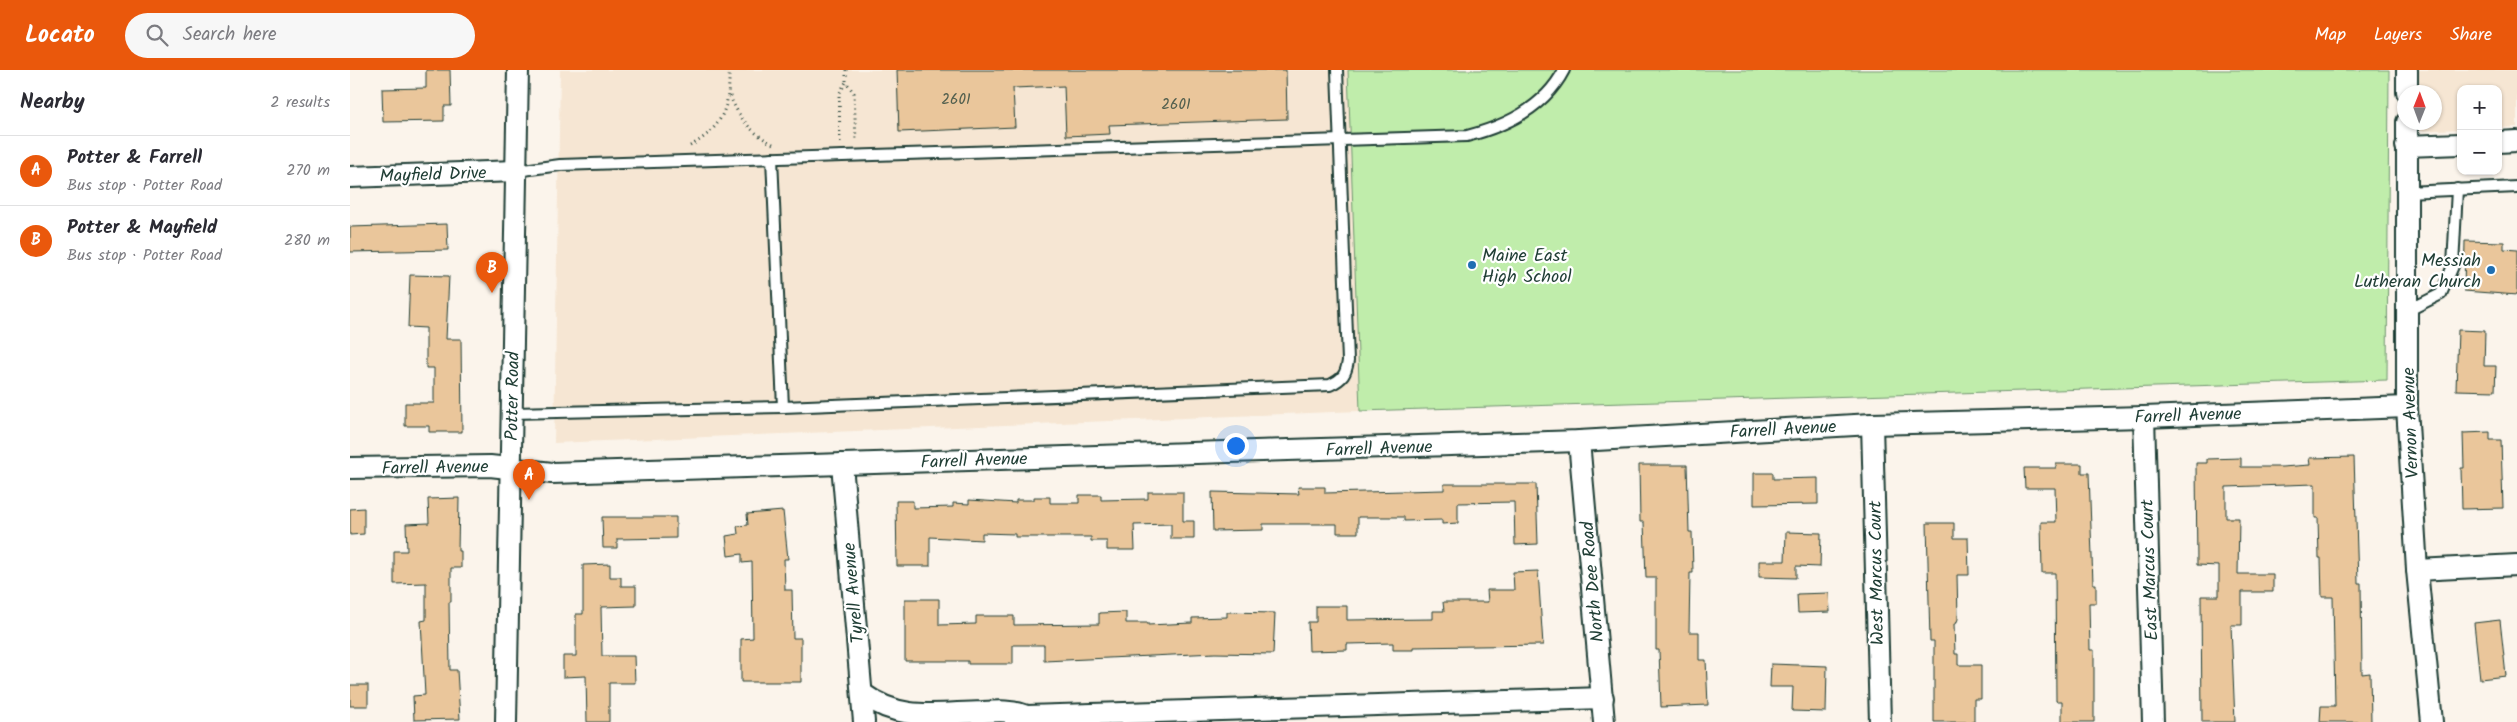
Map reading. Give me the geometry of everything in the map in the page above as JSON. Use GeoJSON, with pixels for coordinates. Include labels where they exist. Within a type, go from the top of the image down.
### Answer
{"type":"FeatureCollection","features":[{"type":"Feature","properties":{"kind":"street","name":"Potter Road"},"geometry":{"type":"LineString","coordinates":[[506,722],[518,70]]}},
{"type":"Feature","properties":{"kind":"street"},"geometry":{"type":"LineString","coordinates":[[2407,85],[2408,70]]}},
{"type":"Feature","properties":{"kind":"street","name":"Vernon Avenue"},"geometry":{"type":"LineString","coordinates":[[2407,130],[2407,406],[2418,570],[2432,722]]}},
{"type":"Feature","properties":{"kind":"street"},"geometry":{"type":"LineString","coordinates":[[2502,142],[2517,141]]}},
{"type":"Feature","properties":{"kind":"street"},"geometry":{"type":"LineString","coordinates":[[2406,146],[2457,144]]}},
{"type":"Feature","properties":{"kind":"street","name":"Mayfield Drive"},"geometry":{"type":"LineString","coordinates":[[350,177],[516,171]]}},
{"type":"Feature","properties":{"kind":"street","name":"Farrell Avenue"},"geometry":{"type":"LineString","coordinates":[[350,468],[490,466],[552,474],[1579,442],[1872,424],[2144,417],[2407,406]]}},
{"type":"Feature","properties":{"kind":"street","name":"East Marcus Court"},"geometry":{"type":"LineString","coordinates":[[2144,417],[2153,722]]}},
{"type":"Feature","properties":{"kind":"street","name":"West Marcus Court"},"geometry":{"type":"LineString","coordinates":[[1872,424],[1880,722]]}},
{"type":"Feature","properties":{"kind":"street","name":"North Dee Road"},"geometry":{"type":"LineString","coordinates":[[1579,442],[1604,722]]}},
{"type":"Feature","properties":{"kind":"street","name":"Tyrell Avenue"},"geometry":{"type":"LineString","coordinates":[[842,464],[864,722]]}},
{"type":"Feature","properties":{"kind":"street"},"geometry":{"type":"LineString","coordinates":[[2418,570],[2517,565]]}},
{"type":"Feature","properties":{"kind":"street"},"geometry":{"type":"LineString","coordinates":[[862,694],[877,705],[904,714],[1008,711],[1021,719],[1603,698]]}},
{"type":"Feature","properties":{"kind":"lane"},"geometry":{"type":"LineString","coordinates":[[512,413],[783,407],[1330,385],[1340,380],[1346,372],[1348,360],[1337,70]]}},
{"type":"Feature","properties":{"kind":"lane"},"geometry":{"type":"LineString","coordinates":[[516,171],[560,165],[1468,136],[1489,130],[1512,120],[1534,106],[1548,93],[1564,70]]}},
{"type":"Feature","properties":{"kind":"lane"},"geometry":{"type":"LineString","coordinates":[[772,158],[783,407]]}},
{"type":"Feature","properties":{"kind":"lane"},"geometry":{"type":"LineString","coordinates":[[2406,192],[2517,187]]}},
{"type":"Feature","properties":{"kind":"lane"},"geometry":{"type":"LineString","coordinates":[[2407,311],[2441,294],[2453,266],[2457,190]]}},
{"type":"Feature","properties":{"kind":"path"},"geometry":{"type":"LineString","coordinates":[[689,147],[701,140],[719,122],[730,96],[729,70]]}},
{"type":"Feature","properties":{"kind":"path"},"geometry":{"type":"LineString","coordinates":[[840,142],[839,94],[846,82],[846,70]]}},
{"type":"Feature","properties":{"kind":"path"},"geometry":{"type":"LineString","coordinates":[[846,82],[854,93],[856,141]]}},
{"type":"Feature","properties":{"kind":"path"},"geometry":{"type":"LineString","coordinates":[[730,96],[743,121],[761,138],[774,144]]}},
{"type":"Feature","properties":{"kind":"shaded area","name":"Maine East High School"},"geometry":{"type":"Polygon","coordinates":[[[560,70],[2389,70],[2387,380],[1360,411],[554,443],[560,70]]]}},
{"type":"Feature","properties":{"kind":"shaded area"},"geometry":{"type":"Polygon","coordinates":[[[2416,70],[2517,70],[2517,127],[2502,128],[2502,85],[2457,85],[2457,129],[2442,130],[2442,85],[2415,85],[2416,70]]]}},
{"type":"Feature","properties":{"kind":"green space"},"geometry":{"type":"Polygon","coordinates":[[[1348,70],[2389,70],[2387,380],[1360,411],[1348,70]]]}},
{"type":"Feature","properties":{"kind":"building"},"geometry":{"type":"Polygon","coordinates":[[[426,70],[450,70],[451,106],[444,106],[444,121],[383,122],[382,89],[426,88],[426,70]]]}},
{"type":"Feature","properties":{"kind":"building"},"geometry":{"type":"Polygon","coordinates":[[[897,70],[1286,70],[1287,119],[1109,125],[1110,134],[1066,136],[1064,86],[1013,88],[1015,127],[899,132],[897,70]]]}},
{"type":"Feature","properties":{"kind":"building"},"geometry":{"type":"Polygon","coordinates":[[[447,224],[448,250],[350,252],[350,227],[447,224]]]}},
{"type":"Feature","properties":{"kind":"building","name":"Messiah Lutheran Church"},"geometry":{"type":"Polygon","coordinates":[[[2465,241],[2504,242],[2504,249],[2517,250],[2517,295],[2464,291],[2465,241]]]}},
{"type":"Feature","properties":{"kind":"building"},"geometry":{"type":"Polygon","coordinates":[[[410,275],[449,276],[446,339],[461,339],[462,432],[429,432],[429,426],[405,426],[405,403],[434,403],[434,368],[426,368],[426,328],[408,327],[410,275]]]}},
{"type":"Feature","properties":{"kind":"building"},"geometry":{"type":"Polygon","coordinates":[[[2458,330],[2485,331],[2484,366],[2496,366],[2495,391],[2456,390],[2458,330]]]}},
{"type":"Feature","properties":{"kind":"building"},"geometry":{"type":"Polygon","coordinates":[[[2490,432],[2490,440],[2501,440],[2503,508],[2462,509],[2461,468],[2464,468],[2463,433],[2490,432]]]}},
{"type":"Feature","properties":{"kind":"building"},"geometry":{"type":"Polygon","coordinates":[[[2354,457],[2358,583],[2361,583],[2362,674],[2370,673],[2371,722],[2320,722],[2321,706],[2335,706],[2333,597],[2322,597],[2318,518],[2315,518],[2315,484],[2226,487],[2226,518],[2239,518],[2238,574],[2273,574],[2273,592],[2242,592],[2242,625],[2231,625],[2235,722],[2202,722],[2201,596],[2219,596],[2219,566],[2197,565],[2196,463],[2207,463],[2207,459],[2241,458],[2241,467],[2282,467],[2310,465],[2309,458],[2354,457]]]}},
{"type":"Feature","properties":{"kind":"building"},"geometry":{"type":"Polygon","coordinates":[[[2056,464],[2082,464],[2082,473],[2089,473],[2093,584],[2096,584],[2096,603],[2089,603],[2090,650],[2094,650],[2094,722],[2062,722],[2062,701],[2056,701],[2055,573],[2042,573],[2041,522],[2056,522],[2055,488],[2025,488],[2024,468],[2056,468],[2056,464]]]}},
{"type":"Feature","properties":{"kind":"building"},"geometry":{"type":"Polygon","coordinates":[[[1639,465],[1687,465],[1689,532],[1692,532],[1693,573],[1690,573],[1689,632],[1699,632],[1699,660],[1706,660],[1708,705],[1661,707],[1659,650],[1656,650],[1656,578],[1646,578],[1644,522],[1640,522],[1639,465]]]}},
{"type":"Feature","properties":{"kind":"building"},"geometry":{"type":"Polygon","coordinates":[[[1754,473],[1773,473],[1773,479],[1818,478],[1818,504],[1754,505],[1754,473]]]}},
{"type":"Feature","properties":{"kind":"building"},"geometry":{"type":"Polygon","coordinates":[[[1444,484],[1536,484],[1538,544],[1515,545],[1514,502],[1458,503],[1458,523],[1442,524],[1442,520],[1404,521],[1404,517],[1358,517],[1358,533],[1337,533],[1337,524],[1263,524],[1263,530],[1213,531],[1212,492],[1299,494],[1298,487],[1325,487],[1325,493],[1444,490],[1444,484]]]}},
{"type":"Feature","properties":{"kind":"building"},"geometry":{"type":"Polygon","coordinates":[[[1148,492],[1183,492],[1183,521],[1194,521],[1194,539],[1171,539],[1171,524],[1134,525],[1135,550],[1107,550],[1107,541],[1091,541],[1091,537],[1015,537],[1015,534],[982,533],[982,540],[930,537],[930,566],[897,566],[896,501],[913,501],[913,508],[953,507],[953,503],[969,504],[969,500],[1016,503],[1016,500],[1034,500],[1034,497],[1050,497],[1050,503],[1079,503],[1079,495],[1101,495],[1101,500],[1148,499],[1148,492]]]}},
{"type":"Feature","properties":{"kind":"building"},"geometry":{"type":"Polygon","coordinates":[[[459,498],[458,551],[461,551],[461,568],[451,568],[451,602],[449,602],[450,670],[457,670],[460,719],[414,720],[413,696],[425,695],[421,621],[426,620],[426,583],[394,584],[394,551],[407,551],[406,524],[429,523],[428,499],[459,498]]]}},
{"type":"Feature","properties":{"kind":"building"},"geometry":{"type":"Polygon","coordinates":[[[364,508],[364,534],[350,535],[350,509],[364,508]]]}},
{"type":"Feature","properties":{"kind":"building"},"geometry":{"type":"Polygon","coordinates":[[[783,511],[788,559],[784,559],[785,590],[792,590],[793,638],[801,638],[801,682],[741,682],[741,639],[753,638],[752,562],[742,563],[742,554],[728,556],[726,536],[738,534],[737,526],[748,525],[747,514],[783,511]]]}},
{"type":"Feature","properties":{"kind":"building"},"geometry":{"type":"Polygon","coordinates":[[[602,517],[676,517],[676,538],[617,539],[617,548],[603,548],[602,517]]]}},
{"type":"Feature","properties":{"kind":"building"},"geometry":{"type":"Polygon","coordinates":[[[1927,523],[1954,523],[1954,538],[1968,538],[1969,575],[1957,575],[1958,619],[1956,624],[1954,624],[1955,654],[1958,654],[1958,665],[1981,665],[1981,699],[1974,699],[1974,722],[1934,722],[1934,641],[1930,641],[1927,523]]]}},
{"type":"Feature","properties":{"kind":"building"},"geometry":{"type":"Polygon","coordinates":[[[1786,532],[1821,533],[1820,567],[1796,566],[1796,578],[1759,577],[1759,561],[1785,561],[1786,532]]]}},
{"type":"Feature","properties":{"kind":"building"},"geometry":{"type":"Polygon","coordinates":[[[610,564],[610,577],[621,577],[621,586],[636,586],[636,606],[601,607],[602,656],[634,656],[635,683],[609,683],[609,722],[587,722],[586,676],[563,677],[563,656],[576,656],[576,614],[583,614],[583,565],[610,564]]]}},
{"type":"Feature","properties":{"kind":"building"},"geometry":{"type":"Polygon","coordinates":[[[1538,571],[1543,645],[1413,647],[1413,650],[1393,650],[1393,643],[1347,644],[1347,650],[1309,651],[1308,622],[1316,622],[1316,606],[1347,606],[1347,620],[1433,619],[1433,611],[1444,611],[1443,602],[1488,602],[1487,590],[1514,590],[1513,572],[1538,571]]]}},
{"type":"Feature","properties":{"kind":"building"},"geometry":{"type":"Polygon","coordinates":[[[1829,593],[1830,612],[1798,613],[1797,594],[1829,593]]]}},
{"type":"Feature","properties":{"kind":"building"},"geometry":{"type":"Polygon","coordinates":[[[905,599],[939,599],[939,625],[976,624],[976,616],[1014,616],[1014,625],[1099,624],[1099,613],[1126,612],[1126,623],[1148,623],[1148,625],[1192,623],[1192,618],[1227,617],[1227,612],[1275,613],[1273,654],[1215,653],[1044,661],[1044,645],[1013,645],[1013,664],[968,664],[968,661],[905,661],[905,599]]]}},
{"type":"Feature","properties":{"kind":"building"},"geometry":{"type":"Polygon","coordinates":[[[2500,620],[2506,676],[2480,679],[2474,623],[2500,620]]]}},
{"type":"Feature","properties":{"kind":"building"},"geometry":{"type":"Polygon","coordinates":[[[1771,664],[1827,666],[1826,712],[1792,711],[1793,687],[1770,687],[1771,664]]]}},
{"type":"Feature","properties":{"kind":"building"},"geometry":{"type":"Polygon","coordinates":[[[350,685],[368,685],[368,706],[350,706],[350,685]]]}},
{"type":"Feature","properties":{"kind":"place","name":"Maine East High School"},"geometry":{"type":"Point","coordinates":[1472,265]}},
{"type":"Feature","properties":{"kind":"place","name":"Messiah Lutheran Church"},"geometry":{"type":"Point","coordinates":[2491,270]}},
{"type":"Feature","properties":{"kind":"place","name":"Potter & Mayfield"},"geometry":{"type":"Point","coordinates":[492,293]}},
{"type":"Feature","properties":{"kind":"place","name":"Potter & Farrell"},"geometry":{"type":"Point","coordinates":[529,500]}}]}
